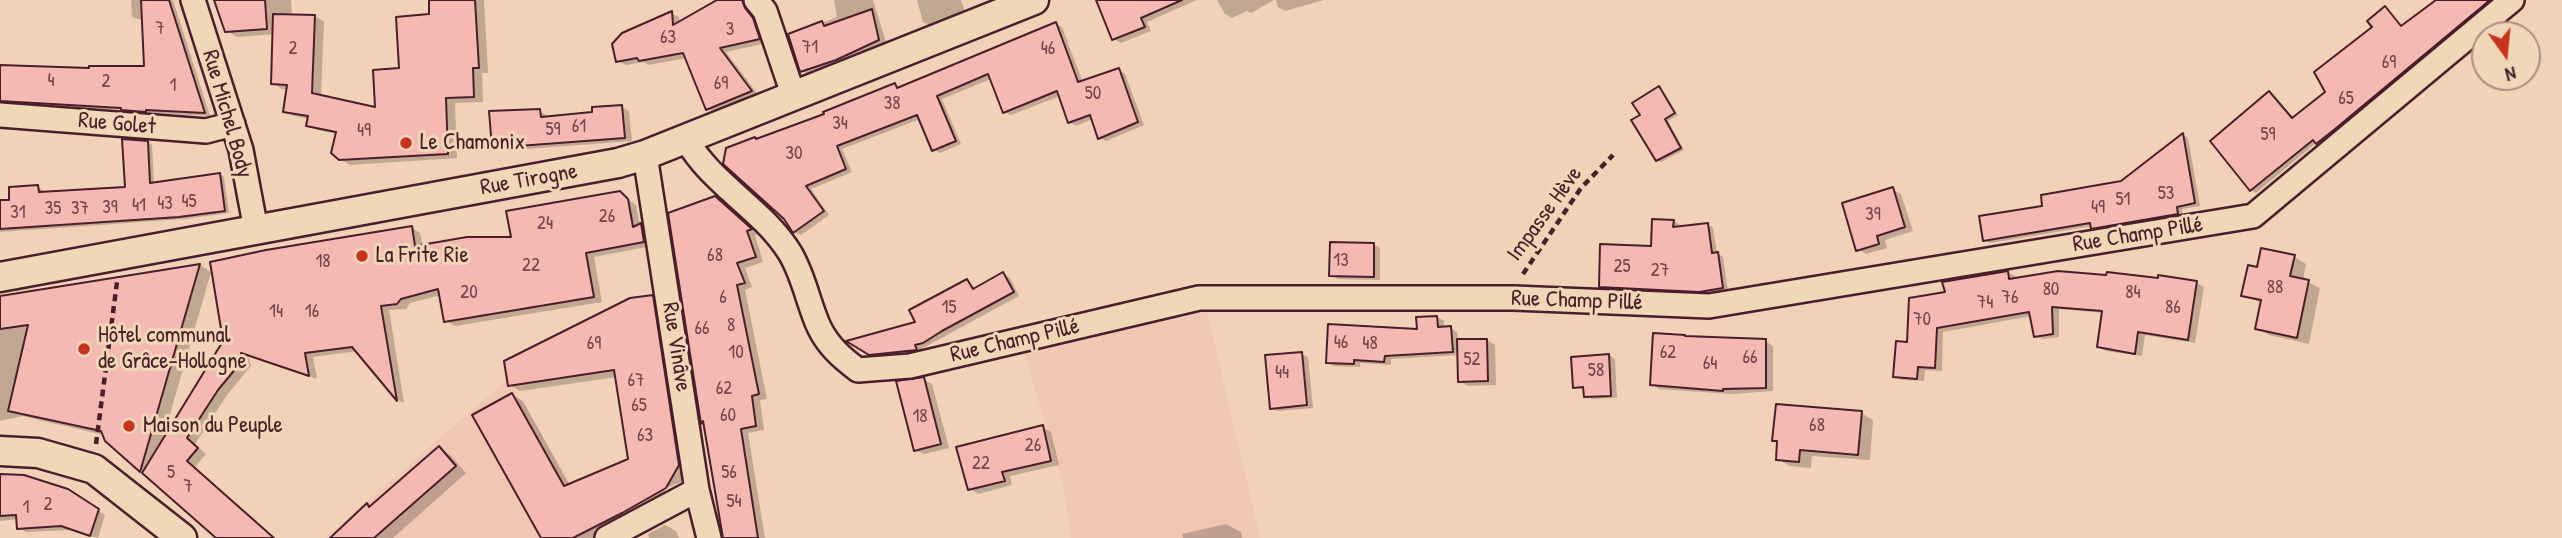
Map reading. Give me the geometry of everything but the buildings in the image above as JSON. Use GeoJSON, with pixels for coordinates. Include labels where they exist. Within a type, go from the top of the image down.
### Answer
{"type":"FeatureCollection","features":[{"type":"Feature","properties":{"kind":"street","name":"Rue Michel Body"},"geometry":{"type":"LineString","coordinates":[[193,0],[241,150],[256,230]]}},
{"type":"Feature","properties":{"kind":"street"},"geometry":{"type":"LineString","coordinates":[[755,0],[765,11],[793,94]]}},
{"type":"Feature","properties":{"kind":"street","name":"Rue Tirogne"},"geometry":{"type":"LineString","coordinates":[[0,276],[618,163],[687,139],[793,94],[1034,0]]}},
{"type":"Feature","properties":{"kind":"street","name":"Rue Champ Pillé"},"geometry":{"type":"LineString","coordinates":[[687,139],[698,159],[723,185],[761,215],[790,252],[806,287],[819,328],[838,355],[858,370],[910,366],[1199,298],[1514,298],[1709,306],[2253,216],[2512,0]]}},
{"type":"Feature","properties":{"kind":"street","name":"Rue Golet"},"geometry":{"type":"LineString","coordinates":[[0,115],[206,131],[233,124]]}},
{"type":"Feature","properties":{"kind":"street","name":"Rue Vinâve"},"geometry":{"type":"LineString","coordinates":[[645,155],[697,490],[709,538]]}},
{"type":"Feature","properties":{"kind":"street"},"geometry":{"type":"LineString","coordinates":[[0,451],[38,453],[94,469],[182,538]]}},
{"type":"Feature","properties":{"kind":"street"},"geometry":{"type":"LineString","coordinates":[[607,538],[697,490]]}},
{"type":"Feature","properties":{"kind":"path","name":"Impasse Hève"},"geometry":{"type":"LineString","coordinates":[[1514,298],[1519,280],[1581,188],[1613,155]]}},
{"type":"Feature","properties":{"kind":"path"},"geometry":{"type":"LineString","coordinates":[[94,469],[120,256]]}},
{"type":"Feature","properties":{"kind":"shaded area"},"geometry":{"type":"Polygon","coordinates":[[[1207,312],[1260,538],[1071,538],[1064,489],[1023,347],[1207,312]]]}},
{"type":"Feature","properties":{"kind":"shaded area"},"geometry":{"type":"Polygon","coordinates":[[[508,379],[600,531],[587,538],[325,538],[508,379]]]}},
{"type":"Feature","properties":{"kind":"place","name":"Le Chamonix"},"geometry":{"type":"Point","coordinates":[406,143]}},
{"type":"Feature","properties":{"kind":"place","name":"La Frite Rie"},"geometry":{"type":"Point","coordinates":[362,256]}},
{"type":"Feature","properties":{"kind":"place","name":"Hôtel communal de Grâce-Hollogne"},"geometry":{"type":"Point","coordinates":[84,349]}},
{"type":"Feature","properties":{"kind":"place","name":"Maison du Peuple"},"geometry":{"type":"Point","coordinates":[129,426]}}]}
